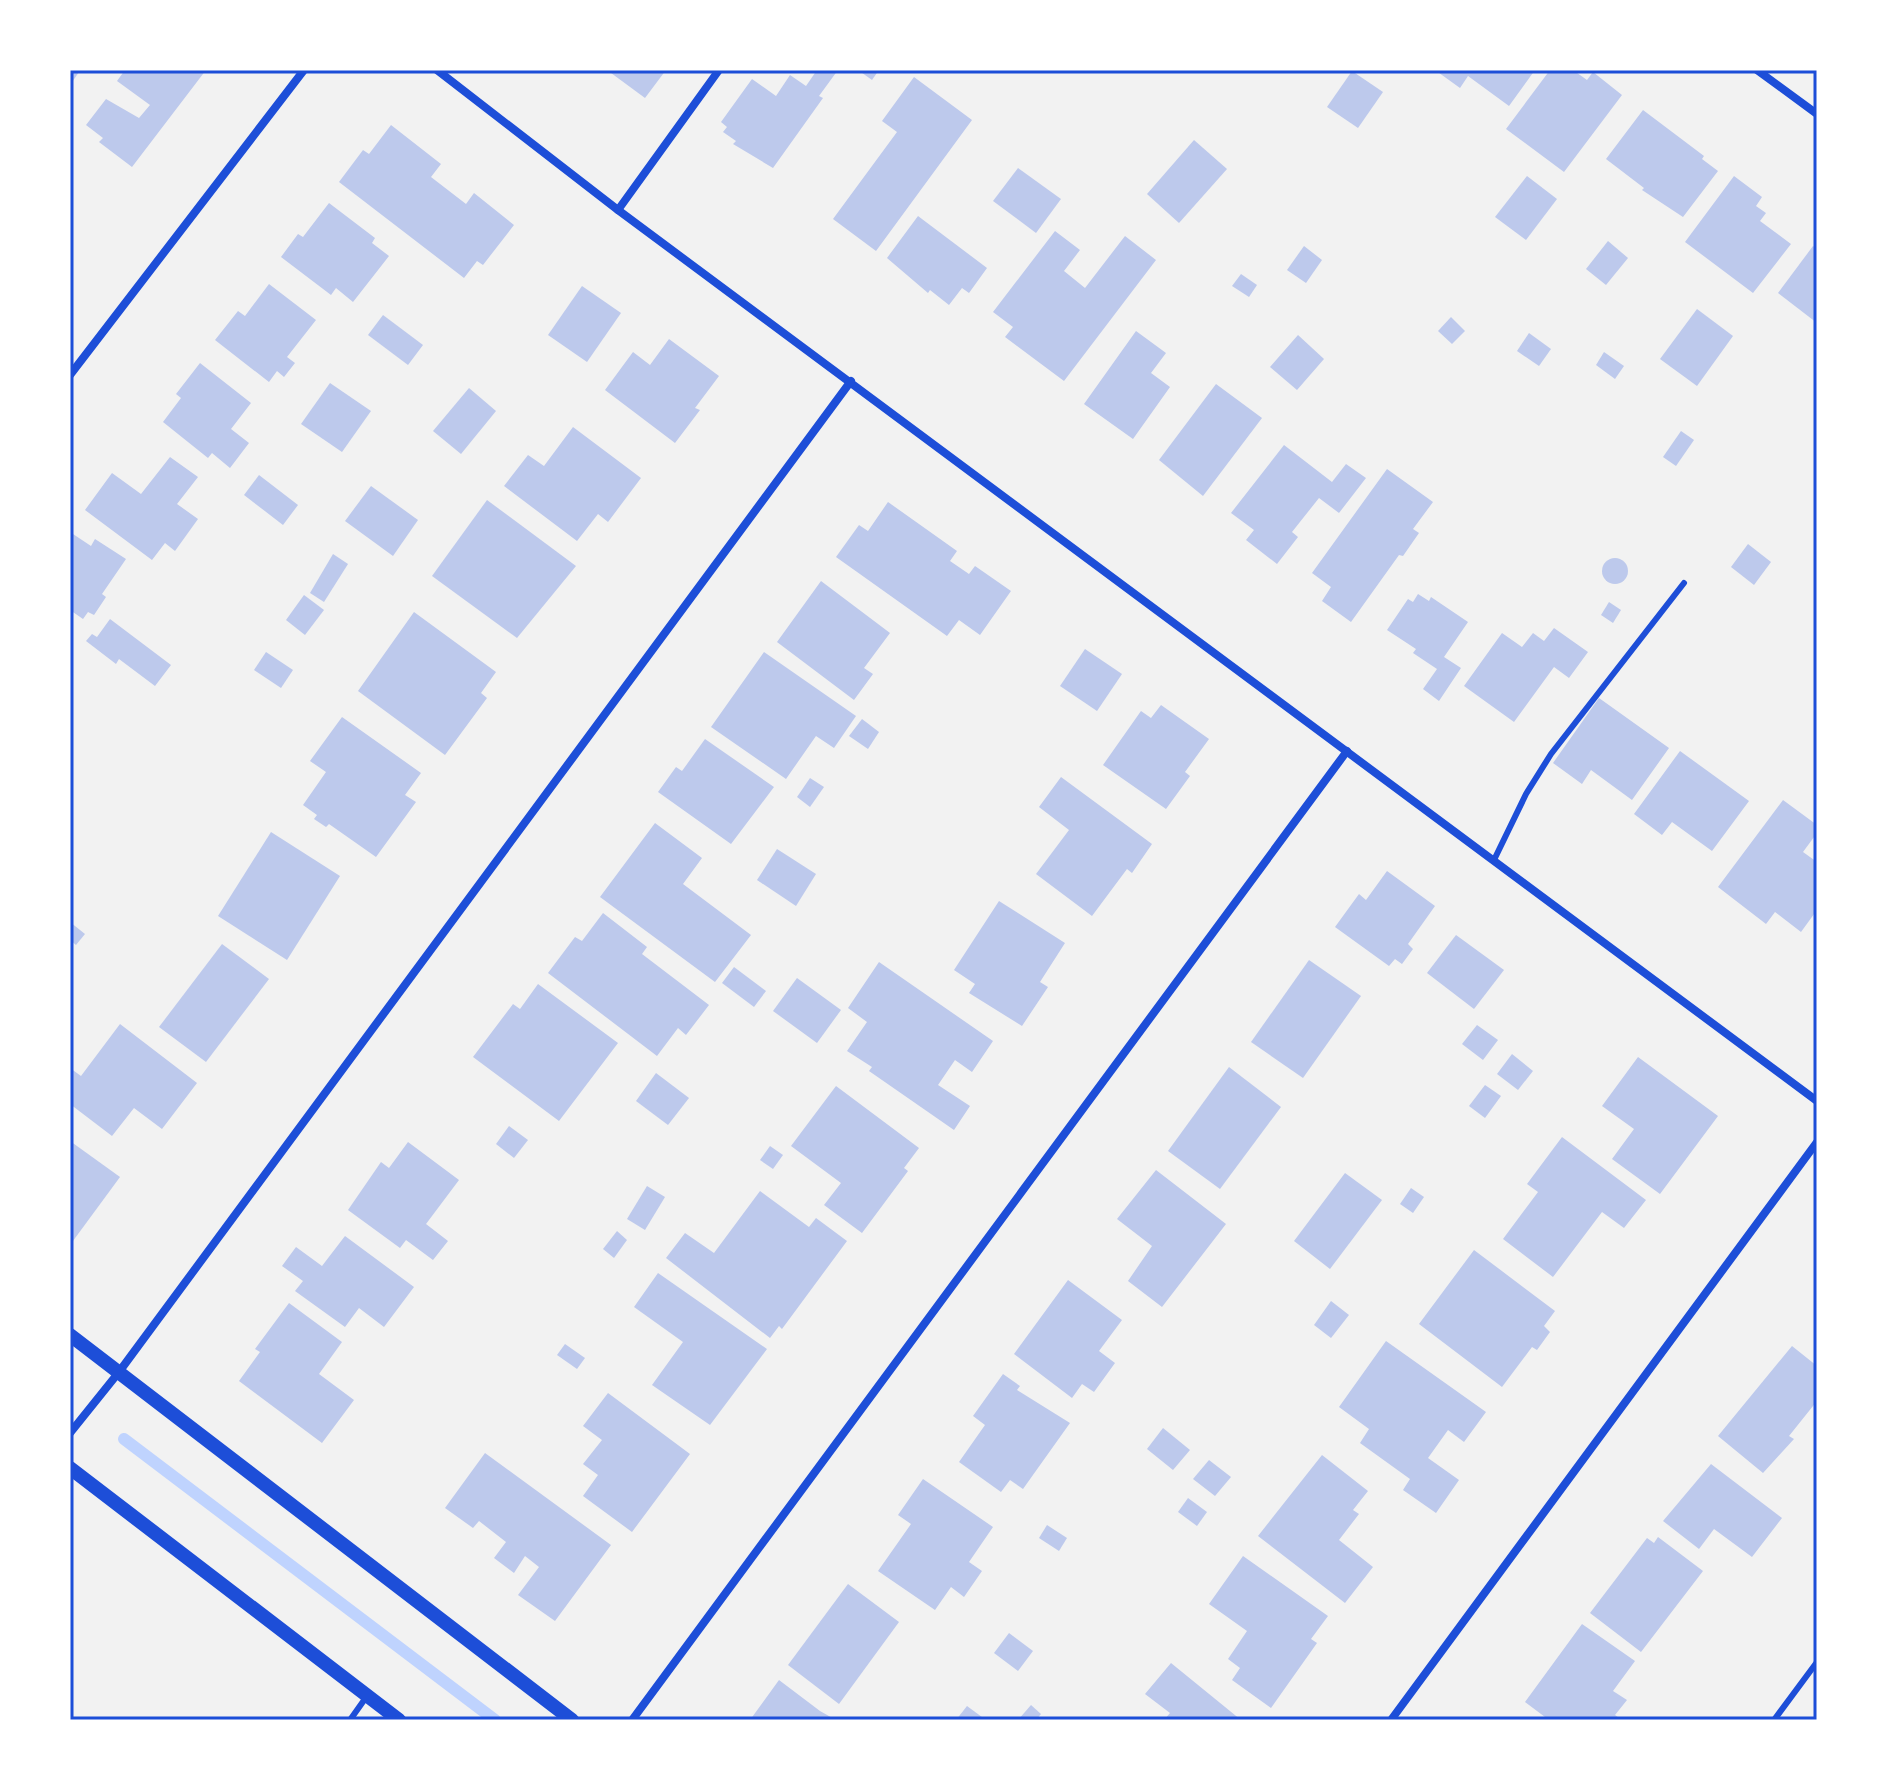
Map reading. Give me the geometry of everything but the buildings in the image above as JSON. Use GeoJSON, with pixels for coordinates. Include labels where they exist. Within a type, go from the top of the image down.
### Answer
{"type":"FeatureCollection","features":[{"type":"Feature","properties":{"kind":"street"},"geometry":{"type":"LineString","coordinates":[[70,375],[304,70]]}},
{"type":"Feature","properties":{"kind":"street"},"geometry":{"type":"LineString","coordinates":[[437,70],[618,210],[1817,1101]]}},
{"type":"Feature","properties":{"kind":"street"},"geometry":{"type":"LineString","coordinates":[[618,210],[719,70]]}},
{"type":"Feature","properties":{"kind":"street"},"geometry":{"type":"LineString","coordinates":[[1757,70],[1817,114]]}},
{"type":"Feature","properties":{"kind":"street"},"geometry":{"type":"LineString","coordinates":[[70,1433],[119,1372],[851,381]]}},
{"type":"Feature","properties":{"kind":"street"},"geometry":{"type":"LineString","coordinates":[[632,1720],[1347,751]]}},
{"type":"Feature","properties":{"kind":"street"},"geometry":{"type":"LineString","coordinates":[[1391,1720],[1817,1142]]}},
{"type":"Feature","properties":{"kind":"street"},"geometry":{"type":"LineString","coordinates":[[70,1335],[572,1720]]}},
{"type":"Feature","properties":{"kind":"street"},"geometry":{"type":"LineString","coordinates":[[70,1468],[399,1720]]}},
{"type":"Feature","properties":{"kind":"lane"},"geometry":{"type":"LineString","coordinates":[[1494,860],[1526,794],[1551,754],[1684,583]]}},
{"type":"Feature","properties":{"kind":"lane"},"geometry":{"type":"LineString","coordinates":[[1774,1720],[1817,1662]]}},
{"type":"Feature","properties":{"kind":"lane"},"geometry":{"type":"LineString","coordinates":[[350,1720],[367,1696]]}},
{"type":"Feature","properties":{"kind":"waterway"},"geometry":{"type":"LineString","coordinates":[[124,1439],[495,1720]]}}]}
